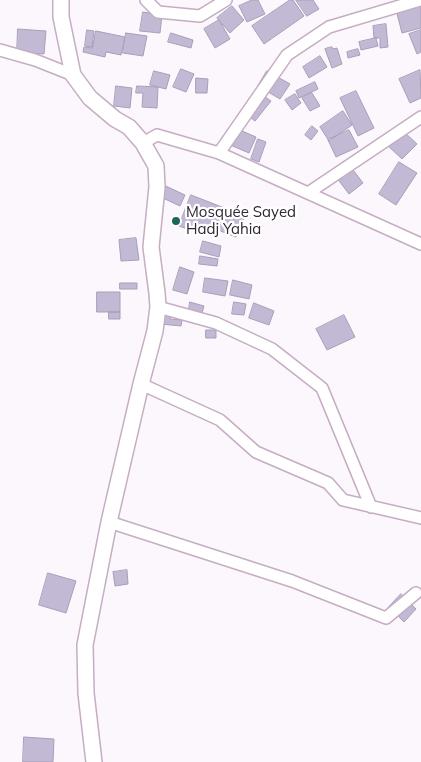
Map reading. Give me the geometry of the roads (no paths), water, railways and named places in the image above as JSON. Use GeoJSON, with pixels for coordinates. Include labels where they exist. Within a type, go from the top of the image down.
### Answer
{"type":"FeatureCollection","features":[{"type":"Feature","properties":{"kind":"street"},"geometry":{"type":"LineString","coordinates":[[61,0],[61,17],[73,75],[90,98],[115,119],[129,127],[143,143],[156,166],[157,187],[150,248],[158,307],[155,331],[109,522],[85,645],[86,693],[94,762]]}},
{"type":"Feature","properties":{"kind":"street"},"geometry":{"type":"LineString","coordinates":[[146,0],[158,12],[200,16],[226,0]]}},
{"type":"Feature","properties":{"kind":"street"},"geometry":{"type":"LineString","coordinates":[[219,153],[287,55],[329,28],[420,0]]}},
{"type":"Feature","properties":{"kind":"street"},"geometry":{"type":"LineString","coordinates":[[0,50],[35,60],[73,75]]}},
{"type":"Feature","properties":{"kind":"street"},"geometry":{"type":"LineString","coordinates":[[308,193],[421,117]]}},
{"type":"Feature","properties":{"kind":"street"},"geometry":{"type":"LineString","coordinates":[[143,143],[157,135],[219,153],[421,244]]}},
{"type":"Feature","properties":{"kind":"street"},"geometry":{"type":"LineString","coordinates":[[158,307],[216,323],[272,349],[322,388],[371,507]]}},
{"type":"Feature","properties":{"kind":"street"},"geometry":{"type":"LineString","coordinates":[[141,384],[220,420],[256,452],[328,483],[344,500],[421,518]]}},
{"type":"Feature","properties":{"kind":"street"},"geometry":{"type":"LineString","coordinates":[[109,522],[292,581],[386,618],[416,593]]}},
{"type":"Feature","properties":{"kind":"place","name":"Mosquée Sayed Hadj Yahia"},"geometry":{"type":"Point","coordinates":[176,221]}}]}
